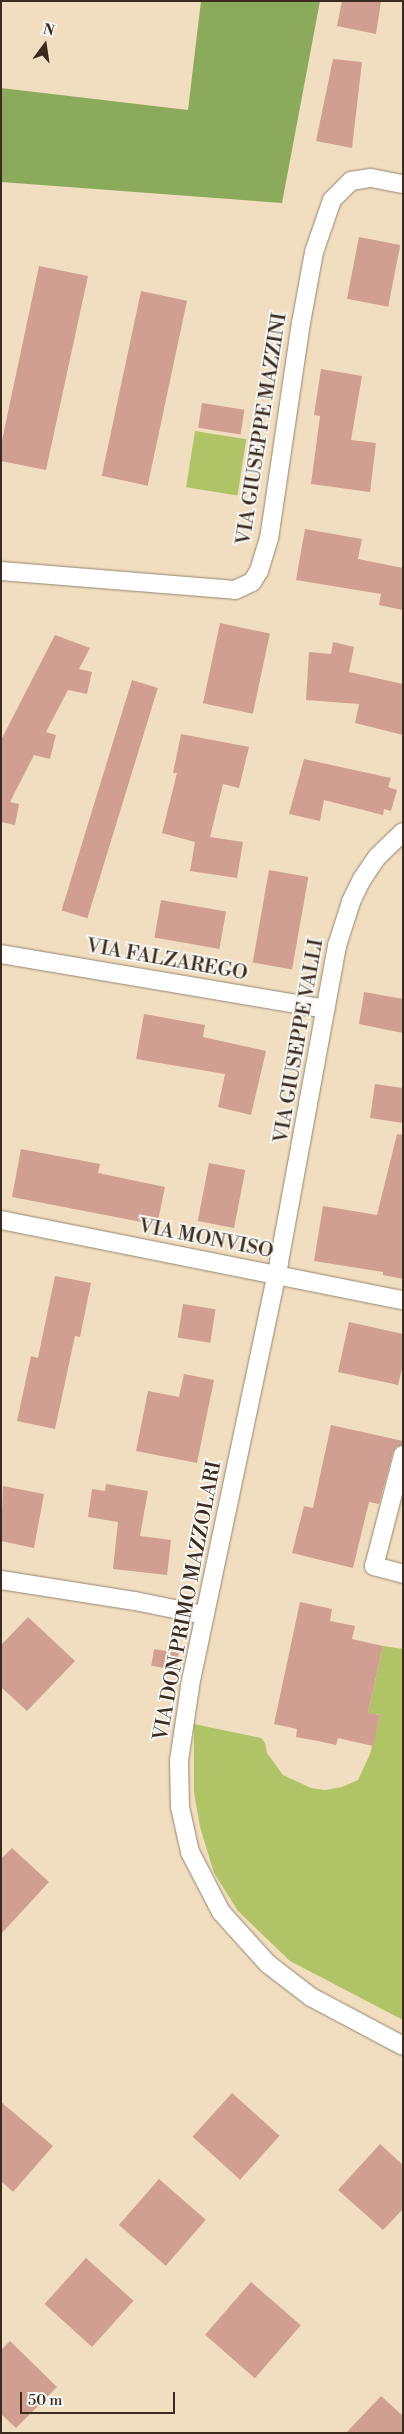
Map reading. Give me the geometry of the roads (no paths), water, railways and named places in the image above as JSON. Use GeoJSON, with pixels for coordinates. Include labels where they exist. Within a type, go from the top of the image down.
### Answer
{"type":"FeatureCollection","features":[{"type":"Feature","properties":{"kind":"street","name":"VIA GIUSEPPE MAZZINI"},"geometry":{"type":"LineString","coordinates":[[1,571],[235,590],[252,582],[259,571],[269,539],[300,323],[314,252],[332,200],[351,182],[371,178],[403,184]]}},
{"type":"Feature","properties":{"kind":"street","name":"VIA GIUSEPPE VALLI"},"geometry":{"type":"LineString","coordinates":[[276,1275],[337,946],[350,902],[376,857],[403,832]]}},
{"type":"Feature","properties":{"kind":"street","name":"VIA FALZAREGO"},"geometry":{"type":"LineString","coordinates":[[1,954],[326,1009]]}},
{"type":"Feature","properties":{"kind":"street","name":"VIA MONVISO"},"geometry":{"type":"LineString","coordinates":[[1,1220],[403,1300]]}},
{"type":"Feature","properties":{"kind":"street","name":"VIA DON PRIMO MAZZOLARI"},"geometry":{"type":"LineString","coordinates":[[276,1275],[186,1708],[179,1761],[180,1807],[190,1852],[220,1912],[268,1964],[311,1997],[403,2046]]}},
{"type":"Feature","properties":{"kind":"street"},"geometry":{"type":"LineString","coordinates":[[403,1455],[374,1566],[403,1574]]}},
{"type":"Feature","properties":{"kind":"street"},"geometry":{"type":"LineString","coordinates":[[1,1580],[135,1601],[204,1615]]}}]}
